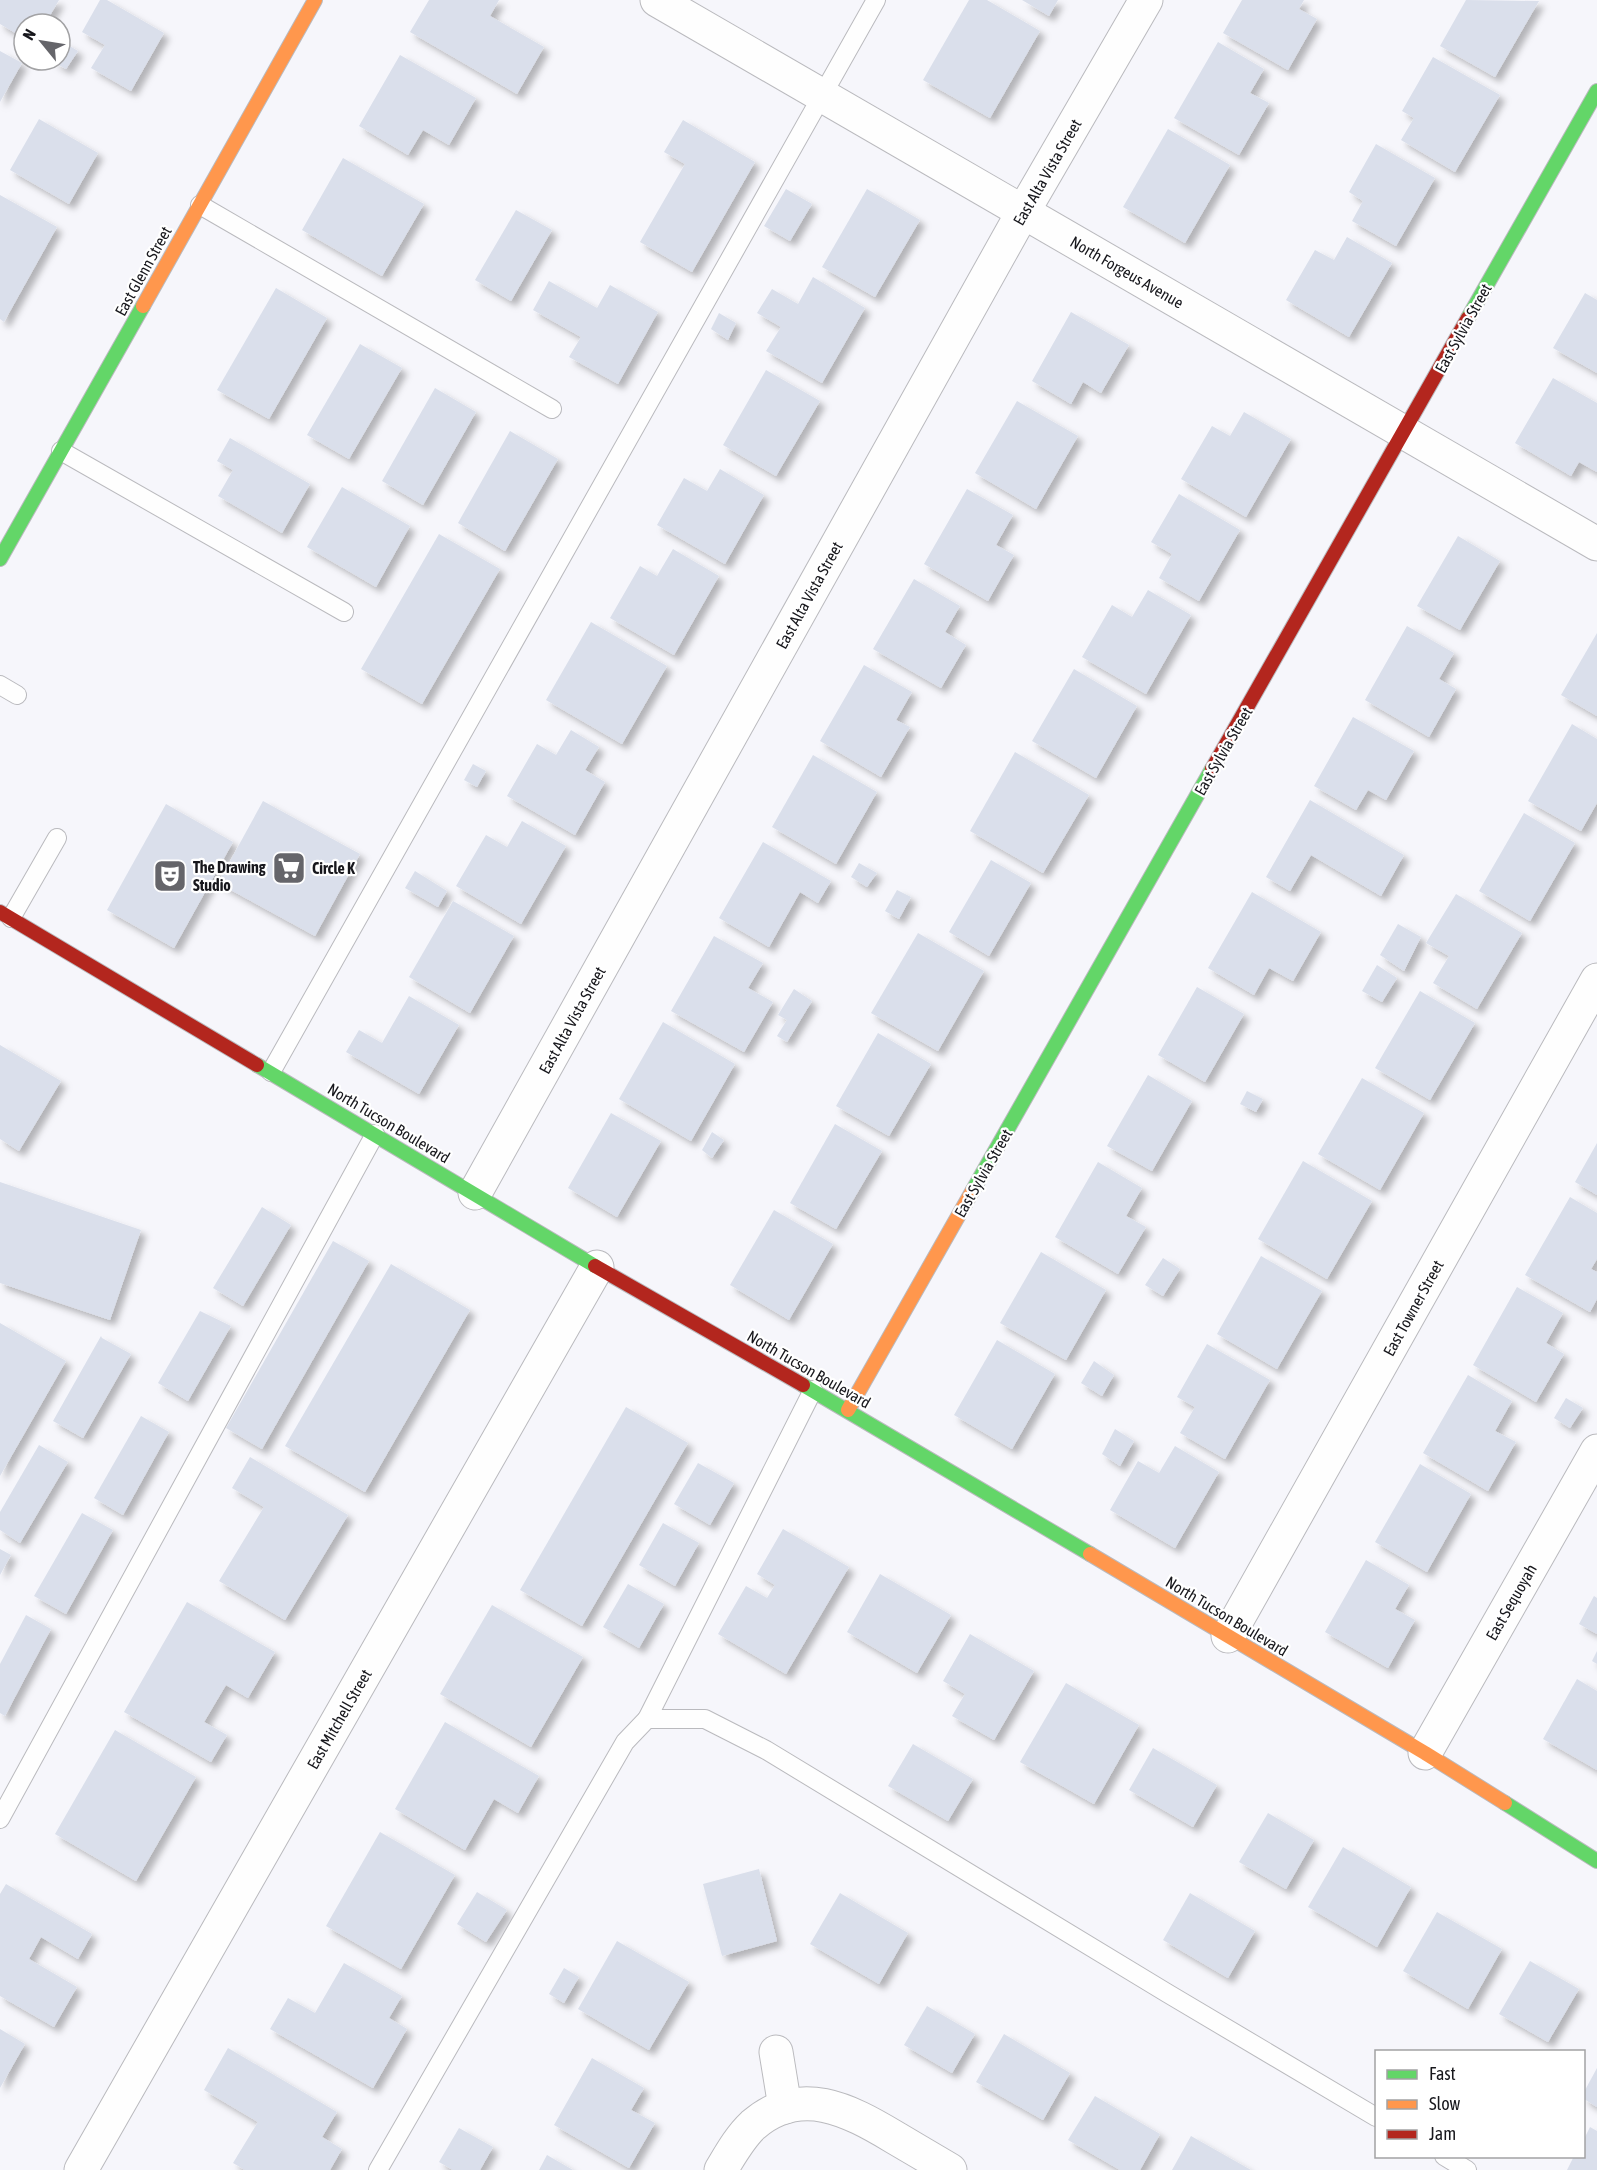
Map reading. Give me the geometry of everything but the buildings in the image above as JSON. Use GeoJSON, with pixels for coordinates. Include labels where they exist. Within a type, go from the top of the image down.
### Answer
{"type":"FeatureCollection","features":[{"type":"Feature","properties":{"kind":"street","name":"East Glenn Street"},"geometry":{"type":"LineString","coordinates":[[0,559],[6,532],[61,451],[315,0]]}},
{"type":"Feature","properties":{"kind":"street","name":"North Forgeus Avenue"},"geometry":{"type":"LineString","coordinates":[[657,0],[1597,544]]}},
{"type":"Feature","properties":{"kind":"street","name":"East Alta Vista Street"},"geometry":{"type":"LineString","coordinates":[[475,1193],[1023,212],[1146,0]]}},
{"type":"Feature","properties":{"kind":"street","name":"East Sylvia Street"},"geometry":{"type":"LineString","coordinates":[[848,1410],[1597,91]]}},
{"type":"Feature","properties":{"kind":"street","name":"North Tucson Boulevard"},"geometry":{"type":"LineString","coordinates":[[5,915],[597,1267],[848,1410],[1425,1753],[1597,1861]]}},
{"type":"Feature","properties":{"kind":"street","name":"East Towner Street"},"geometry":{"type":"LineString","coordinates":[[1228,1636],[1597,980]]}},
{"type":"Feature","properties":{"kind":"street","name":"East Mitchell Street"},"geometry":{"type":"LineString","coordinates":[[81,2170],[597,1267]]}},
{"type":"Feature","properties":{"kind":"street","name":"East Sequoyah"},"geometry":{"type":"LineString","coordinates":[[1425,1753],[1597,1451]]}},
{"type":"Feature","properties":{"kind":"street"},"geometry":{"type":"LineString","coordinates":[[776,2052],[786,2107]]}},
{"type":"Feature","properties":{"kind":"street"},"geometry":{"type":"LineString","coordinates":[[721,2170],[753,2125],[772,2113],[797,2104],[821,2104],[864,2119],[950,2170]]}},
{"type":"Feature","properties":{"kind":"lane"},"geometry":{"type":"LineString","coordinates":[[271,1072],[876,0]]}},
{"type":"Feature","properties":{"kind":"lane"},"geometry":{"type":"LineString","coordinates":[[200,205],[552,409]]}},
{"type":"Feature","properties":{"kind":"lane"},"geometry":{"type":"LineString","coordinates":[[61,451],[344,612]]}},
{"type":"Feature","properties":{"kind":"lane"},"geometry":{"type":"LineString","coordinates":[[0,685],[17,694]]}},
{"type":"Feature","properties":{"kind":"lane"},"geometry":{"type":"LineString","coordinates":[[5,915],[57,838]]}},
{"type":"Feature","properties":{"kind":"lane"},"geometry":{"type":"LineString","coordinates":[[0,1819],[375,1134]]}},
{"type":"Feature","properties":{"kind":"lane"},"geometry":{"type":"LineString","coordinates":[[378,2170],[625,1742],[647,1719],[813,1390]]}},
{"type":"Feature","properties":{"kind":"lane"},"geometry":{"type":"LineString","coordinates":[[647,1719],[705,1719],[766,1750],[1157,1987],[1375,2116]]}},
{"type":"Feature","properties":{"kind":"lane"},"geometry":{"type":"LineString","coordinates":[[1446,2158],[1467,2170]]}},
{"type":"Feature","properties":{"kind":"traffic: fast"},"geometry":{"type":"LineString","coordinates":[[1468,318],[1597,91]]}},
{"type":"Feature","properties":{"kind":"traffic: fast"},"geometry":{"type":"LineString","coordinates":[[0,559],[143,306]]}},
{"type":"Feature","properties":{"kind":"traffic: fast"},"geometry":{"type":"LineString","coordinates":[[973,1190],[1212,769]]}},
{"type":"Feature","properties":{"kind":"traffic: fast"},"geometry":{"type":"LineString","coordinates":[[257,1065],[595,1266]]}},
{"type":"Feature","properties":{"kind":"traffic: fast"},"geometry":{"type":"LineString","coordinates":[[803,1385],[1090,1554]]}},
{"type":"Feature","properties":{"kind":"traffic: fast"},"geometry":{"type":"LineString","coordinates":[[1505,1803],[1597,1861]]}},
{"type":"Feature","properties":{"kind":"traffic: slow"},"geometry":{"type":"LineString","coordinates":[[143,306],[315,0]]}},
{"type":"Feature","properties":{"kind":"traffic: slow"},"geometry":{"type":"LineString","coordinates":[[848,1410],[973,1190]]}},
{"type":"Feature","properties":{"kind":"traffic: slow"},"geometry":{"type":"LineString","coordinates":[[1090,1554],[1505,1803]]}},
{"type":"Feature","properties":{"kind":"traffic: jam"},"geometry":{"type":"LineString","coordinates":[[1212,769],[1468,318]]}},
{"type":"Feature","properties":{"kind":"traffic: jam"},"geometry":{"type":"LineString","coordinates":[[0,912],[257,1065]]}},
{"type":"Feature","properties":{"kind":"traffic: jam"},"geometry":{"type":"LineString","coordinates":[[595,1266],[803,1385]]}},
{"type":"Feature","properties":{"kind":"place","name":"Circle K"},"geometry":{"type":"Point","coordinates":[289,868]}},
{"type":"Feature","properties":{"kind":"place","name":"The Drawing Studio"},"geometry":{"type":"Point","coordinates":[170,876]}}]}
